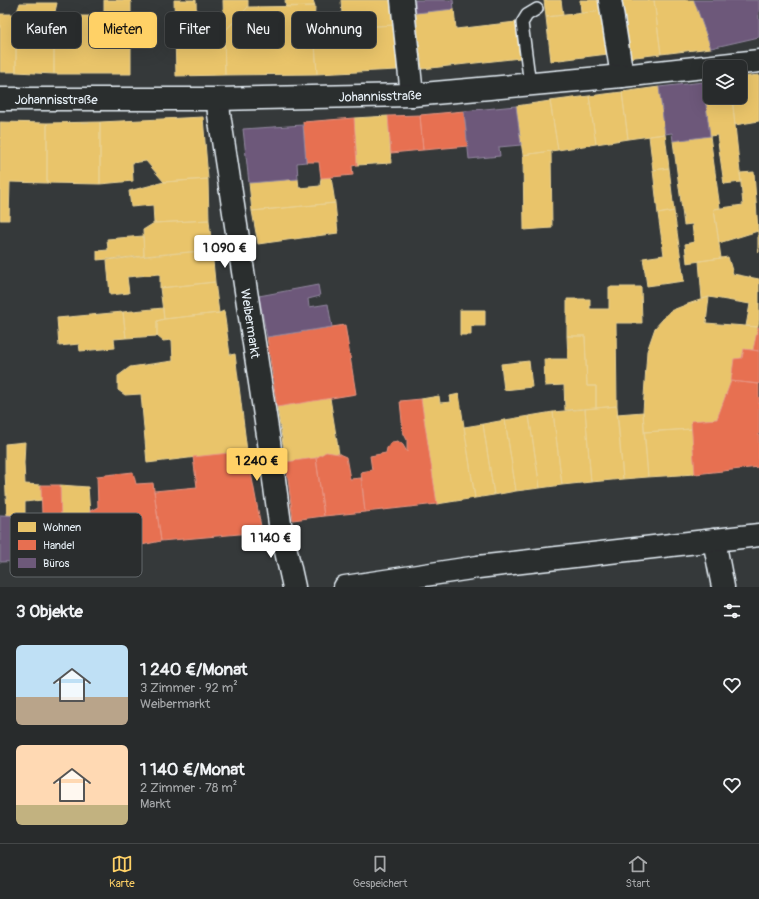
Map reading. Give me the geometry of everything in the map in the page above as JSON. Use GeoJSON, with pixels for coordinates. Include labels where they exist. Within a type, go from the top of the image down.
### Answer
{"type":"FeatureCollection","features":[{"type":"Feature","properties":{"kind":"street"},"geometry":{"type":"LineString","coordinates":[[402,0],[412,95]]}},
{"type":"Feature","properties":{"kind":"street"},"geometry":{"type":"LineString","coordinates":[[610,0],[622,76]]}},
{"type":"Feature","properties":{"kind":"street","name":"Johannisstraße"},"geometry":{"type":"LineString","coordinates":[[0,100],[218,99],[412,95],[622,76],[759,61]]}},
{"type":"Feature","properties":{"kind":"street","name":"Weibermarkt"},"geometry":{"type":"LineString","coordinates":[[218,99],[280,524],[294,587]]}},
{"type":"Feature","properties":{"kind":"street"},"geometry":{"type":"LineString","coordinates":[[345,587],[478,567],[759,535]]}},
{"type":"Feature","properties":{"kind":"street"},"geometry":{"type":"LineString","coordinates":[[714,540],[724,587]]}},
{"type":"Feature","properties":{"kind":"lane"},"geometry":{"type":"LineString","coordinates":[[530,84],[522,23],[527,15],[537,9]]}},
{"type":"Feature","properties":{"kind":"building: Wohnen"},"geometry":{"type":"Polygon","coordinates":[[[104,0],[131,0],[131,12],[104,12],[104,0]]]}},
{"type":"Feature","properties":{"kind":"building: Wohnen"},"geometry":{"type":"Polygon","coordinates":[[[174,0],[196,0],[196,12],[174,12],[174,0]]]}},
{"type":"Feature","properties":{"kind":"building: Wohnen"},"geometry":{"type":"Polygon","coordinates":[[[223,0],[248,0],[248,7],[243,12],[233,12],[233,23],[225,31],[225,12],[223,12],[223,0]]]}},
{"type":"Feature","properties":{"kind":"building: Wohnen"},"geometry":{"type":"Polygon","coordinates":[[[285,0],[313,0],[315,6],[286,7],[285,0]]]}},
{"type":"Feature","properties":{"kind":"building: Wohnen"},"geometry":{"type":"Polygon","coordinates":[[[341,0],[393,0],[395,25],[376,26],[376,12],[342,12],[341,0]]]}},
{"type":"Feature","properties":{"kind":"building: Wohnen"},"geometry":{"type":"Polygon","coordinates":[[[544,0],[561,0],[563,15],[546,17],[544,0]]]}},
{"type":"Feature","properties":{"kind":"building: Wohnen"},"geometry":{"type":"Polygon","coordinates":[[[580,0],[601,0],[603,11],[581,13],[580,0]]]}},
{"type":"Feature","properties":{"kind":"building: Wohnen"},"geometry":{"type":"Polygon","coordinates":[[[620,0],[654,0],[661,54],[627,58],[620,0]]]}},
{"type":"Feature","properties":{"kind":"building: Wohnen"},"geometry":{"type":"Polygon","coordinates":[[[654,0],[694,0],[711,48],[661,54],[654,0]]]}},
{"type":"Feature","properties":{"kind":"building: Wohnen"},"geometry":{"type":"Polygon","coordinates":[[[20,3],[57,3],[55,12],[17,12],[20,3]]]}},
{"type":"Feature","properties":{"kind":"building: Wohnen"},"geometry":{"type":"Polygon","coordinates":[[[315,6],[315,12],[292,12],[292,48],[315,48],[317,74],[225,75],[225,31],[233,23],[233,48],[284,48],[284,12],[243,12],[248,7],[315,6]]]}},
{"type":"Feature","properties":{"kind":"building: Wohnen"},"geometry":{"type":"Polygon","coordinates":[[[454,9],[456,29],[516,22],[520,58],[422,69],[416,13],[454,9]]]}},
{"type":"Feature","properties":{"kind":"building: Wohnen"},"geometry":{"type":"Polygon","coordinates":[[[603,11],[608,54],[551,61],[546,17],[603,11]]]}},
{"type":"Feature","properties":{"kind":"building: Wohnen"},"geometry":{"type":"Polygon","coordinates":[[[0,14],[12,14],[12,48],[16,48],[16,72],[0,72],[0,14]]]}},
{"type":"Feature","properties":{"kind":"building: Wohnen"},"geometry":{"type":"Polygon","coordinates":[[[81,16],[89,16],[89,48],[131,48],[131,74],[54,74],[54,48],[81,48],[81,16]]]}},
{"type":"Feature","properties":{"kind":"building: Wohnen"},"geometry":{"type":"Polygon","coordinates":[[[395,25],[397,70],[317,74],[315,48],[376,48],[376,26],[395,25]]]}},
{"type":"Feature","properties":{"kind":"building: Wohnen"},"geometry":{"type":"Polygon","coordinates":[[[16,48],[54,48],[54,74],[16,72],[16,48]]]}},
{"type":"Feature","properties":{"kind":"building: Wohnen"},"geometry":{"type":"Polygon","coordinates":[[[175,48],[224,48],[225,75],[176,76],[175,48]]]}},
{"type":"Feature","properties":{"kind":"building: Wohnen"},"geometry":{"type":"Polygon","coordinates":[[[759,75],[759,121],[735,125],[733,104],[747,104],[747,76],[759,75]]]}},
{"type":"Feature","properties":{"kind":"building: Wohnen"},"geometry":{"type":"Polygon","coordinates":[[[659,87],[665,134],[628,139],[622,92],[659,87]]]}},
{"type":"Feature","properties":{"kind":"building: Wohnen"},"geometry":{"type":"Polygon","coordinates":[[[622,92],[628,139],[596,144],[589,96],[622,92]]]}},
{"type":"Feature","properties":{"kind":"building: Wohnen"},"geometry":{"type":"Polygon","coordinates":[[[589,96],[596,144],[558,150],[550,101],[589,96]]]}},
{"type":"Feature","properties":{"kind":"building: Wohnen"},"geometry":{"type":"Polygon","coordinates":[[[550,101],[558,150],[523,155],[516,106],[550,101]]]}},
{"type":"Feature","properties":{"kind":"building: Wohnen"},"geometry":{"type":"Polygon","coordinates":[[[706,104],[733,104],[741,182],[724,184],[717,135],[710,136],[706,104]]]}},
{"type":"Feature","properties":{"kind":"building: Wohnen"},"geometry":{"type":"Polygon","coordinates":[[[388,116],[391,163],[357,165],[354,118],[388,116]]]}},
{"type":"Feature","properties":{"kind":"building: Wohnen"},"geometry":{"type":"Polygon","coordinates":[[[203,117],[208,179],[164,182],[146,161],[132,163],[133,181],[100,184],[100,122],[203,117]]]}},
{"type":"Feature","properties":{"kind":"building: Wohnen"},"geometry":{"type":"Polygon","coordinates":[[[0,122],[47,123],[47,183],[10,182],[9,220],[0,220],[0,122]]]}},
{"type":"Feature","properties":{"kind":"building: Wohnen"},"geometry":{"type":"Polygon","coordinates":[[[100,122],[100,184],[47,183],[47,123],[100,122]]]}},
{"type":"Feature","properties":{"kind":"building: Wohnen"},"geometry":{"type":"Polygon","coordinates":[[[665,134],[669,168],[653,170],[649,136],[665,134]]]}},
{"type":"Feature","properties":{"kind":"building: Wohnen"},"geometry":{"type":"Polygon","coordinates":[[[710,136],[720,208],[714,209],[721,258],[687,263],[685,244],[694,242],[692,224],[684,225],[673,141],[710,136]]]}},
{"type":"Feature","properties":{"kind":"building: Wohnen"},"geometry":{"type":"Polygon","coordinates":[[[551,151],[552,228],[524,230],[523,155],[551,151]]]}},
{"type":"Feature","properties":{"kind":"building: Wohnen"},"geometry":{"type":"Polygon","coordinates":[[[669,168],[674,211],[658,214],[653,170],[669,168]]]}},
{"type":"Feature","properties":{"kind":"building: Wohnen"},"geometry":{"type":"Polygon","coordinates":[[[754,172],[758,231],[719,243],[714,209],[743,205],[740,173],[754,172]]]}},
{"type":"Feature","properties":{"kind":"building: Wohnen"},"geometry":{"type":"Polygon","coordinates":[[[331,177],[335,203],[252,211],[249,183],[298,179],[299,188],[320,186],[321,178],[331,177]]]}},
{"type":"Feature","properties":{"kind":"building: Wohnen"},"geometry":{"type":"Polygon","coordinates":[[[208,179],[209,220],[154,223],[153,205],[131,207],[129,191],[164,182],[208,179]]]}},
{"type":"Feature","properties":{"kind":"building: Wohnen"},"geometry":{"type":"Polygon","coordinates":[[[335,203],[338,233],[258,244],[252,211],[335,203]]]}},
{"type":"Feature","properties":{"kind":"building: Wohnen"},"geometry":{"type":"Polygon","coordinates":[[[674,211],[684,281],[647,286],[643,258],[664,255],[658,214],[674,211]]]}},
{"type":"Feature","properties":{"kind":"building: Wohnen"},"geometry":{"type":"Polygon","coordinates":[[[209,220],[212,250],[144,256],[143,230],[154,223],[209,220]]]}},
{"type":"Feature","properties":{"kind":"building: Wohnen"},"geometry":{"type":"Polygon","coordinates":[[[759,231],[759,252],[758,252],[759,231]]]}},
{"type":"Feature","properties":{"kind":"building: Wohnen"},"geometry":{"type":"Polygon","coordinates":[[[143,236],[144,256],[97,260],[97,251],[108,250],[107,239],[143,236]]]}},
{"type":"Feature","properties":{"kind":"building: Wohnen"},"geometry":{"type":"Polygon","coordinates":[[[212,250],[215,282],[160,288],[160,274],[127,277],[129,293],[110,295],[107,260],[212,250]]]}},
{"type":"Feature","properties":{"kind":"building: Wohnen"},"geometry":{"type":"Polygon","coordinates":[[[728,257],[733,274],[759,279],[758,327],[746,326],[750,304],[709,297],[702,299],[699,261],[728,257]]]}},
{"type":"Feature","properties":{"kind":"building: Wohnen"},"geometry":{"type":"Polygon","coordinates":[[[215,282],[219,313],[164,319],[160,288],[215,282]]]}},
{"type":"Feature","properties":{"kind":"building: Wohnen"},"geometry":{"type":"Polygon","coordinates":[[[609,287],[641,287],[642,323],[616,323],[617,406],[596,408],[596,386],[587,386],[585,336],[567,336],[567,299],[590,299],[590,309],[609,309],[609,287]]]}},
{"type":"Feature","properties":{"kind":"building: Wohnen"},"geometry":{"type":"Polygon","coordinates":[[[709,297],[706,323],[758,327],[753,350],[744,349],[742,358],[734,359],[731,381],[717,419],[691,421],[692,429],[644,432],[643,412],[647,351],[655,328],[670,311],[709,297]]]}},
{"type":"Feature","properties":{"kind":"building: Wohnen"},"geometry":{"type":"Polygon","coordinates":[[[163,308],[164,319],[157,321],[157,336],[126,338],[123,312],[163,308]]]}},
{"type":"Feature","properties":{"kind":"building: Wohnen"},"geometry":{"type":"Polygon","coordinates":[[[460,310],[485,310],[485,326],[471,326],[471,335],[460,335],[460,310]]]}},
{"type":"Feature","properties":{"kind":"building: Wohnen"},"geometry":{"type":"Polygon","coordinates":[[[224,311],[230,355],[235,354],[247,451],[147,463],[141,394],[125,395],[118,390],[118,376],[130,367],[173,361],[172,340],[163,341],[157,336],[157,321],[219,313],[224,311]]]}},
{"type":"Feature","properties":{"kind":"building: Wohnen"},"geometry":{"type":"Polygon","coordinates":[[[123,312],[126,338],[114,339],[115,348],[80,351],[79,344],[59,346],[57,318],[123,312]]]}},
{"type":"Feature","properties":{"kind":"building: Wohnen"},"geometry":{"type":"Polygon","coordinates":[[[567,336],[585,336],[587,386],[596,386],[596,408],[565,410],[564,385],[545,386],[544,359],[568,359],[567,336]]]}},
{"type":"Feature","properties":{"kind":"building: Wohnen"},"geometry":{"type":"Polygon","coordinates":[[[529,361],[532,387],[504,390],[501,364],[529,361]]]}},
{"type":"Feature","properties":{"kind":"building: Wohnen"},"geometry":{"type":"Polygon","coordinates":[[[459,394],[475,498],[437,504],[421,399],[439,396],[440,403],[451,402],[450,396],[459,394]]]}},
{"type":"Feature","properties":{"kind":"building: Wohnen"},"geometry":{"type":"Polygon","coordinates":[[[330,398],[339,454],[326,452],[316,458],[286,462],[277,407],[330,398]]]}},
{"type":"Feature","properties":{"kind":"building: Wohnen"},"geometry":{"type":"Polygon","coordinates":[[[617,406],[623,479],[591,482],[585,409],[617,406]]]}},
{"type":"Feature","properties":{"kind":"building: Wohnen"},"geometry":{"type":"Polygon","coordinates":[[[585,409],[591,482],[562,485],[553,412],[585,409]]]}},
{"type":"Feature","properties":{"kind":"building: Wohnen"},"geometry":{"type":"Polygon","coordinates":[[[553,412],[562,485],[540,488],[529,416],[553,412]]]}},
{"type":"Feature","properties":{"kind":"building: Wohnen"},"geometry":{"type":"Polygon","coordinates":[[[643,412],[648,477],[623,479],[617,414],[643,412]]]}},
{"type":"Feature","properties":{"kind":"building: Wohnen"},"geometry":{"type":"Polygon","coordinates":[[[529,416],[540,488],[516,491],[505,420],[529,416]]]}},
{"type":"Feature","properties":{"kind":"building: Wohnen"},"geometry":{"type":"Polygon","coordinates":[[[505,420],[516,491],[494,495],[483,424],[505,420]]]}},
{"type":"Feature","properties":{"kind":"building: Wohnen"},"geometry":{"type":"Polygon","coordinates":[[[483,424],[494,495],[475,498],[464,427],[483,424]]]}},
{"type":"Feature","properties":{"kind":"building: Wohnen"},"geometry":{"type":"Polygon","coordinates":[[[692,429],[695,474],[648,477],[644,432],[692,429]]]}},
{"type":"Feature","properties":{"kind":"building: Wohnen"},"geometry":{"type":"Polygon","coordinates":[[[25,442],[25,484],[41,485],[42,500],[25,502],[25,513],[10,513],[10,515],[7,515],[5,444],[25,442]]]}},
{"type":"Feature","properties":{"kind":"building: Wohnen"},"geometry":{"type":"Polygon","coordinates":[[[60,485],[88,487],[90,513],[61,513],[60,485]]]}},
{"type":"Feature","properties":{"kind":"building: Handel"},"geometry":{"type":"Polygon","coordinates":[[[464,111],[468,146],[423,150],[420,115],[464,111]]]}},
{"type":"Feature","properties":{"kind":"building: Handel"},"geometry":{"type":"Polygon","coordinates":[[[420,115],[423,150],[391,153],[388,116],[420,115]]]}},
{"type":"Feature","properties":{"kind":"building: Handel"},"geometry":{"type":"Polygon","coordinates":[[[354,118],[357,165],[352,166],[353,175],[321,178],[319,162],[306,162],[303,122],[354,118]]]}},
{"type":"Feature","properties":{"kind":"building: Handel"},"geometry":{"type":"Polygon","coordinates":[[[345,325],[356,394],[277,407],[267,337],[345,325]]]}},
{"type":"Feature","properties":{"kind":"building: Handel"},"geometry":{"type":"Polygon","coordinates":[[[758,327],[759,328],[759,351],[753,350],[758,327]]]}},
{"type":"Feature","properties":{"kind":"building: Handel"},"geometry":{"type":"Polygon","coordinates":[[[744,349],[759,351],[759,384],[731,381],[734,359],[742,358],[744,349]]]}},
{"type":"Feature","properties":{"kind":"building: Handel"},"geometry":{"type":"Polygon","coordinates":[[[731,381],[759,384],[759,467],[695,474],[691,421],[717,419],[731,381]]]}},
{"type":"Feature","properties":{"kind":"building: Handel"},"geometry":{"type":"Polygon","coordinates":[[[421,399],[437,504],[365,512],[361,472],[372,470],[370,456],[386,453],[387,448],[392,442],[398,441],[403,445],[407,452],[407,440],[403,432],[400,401],[421,399]]]}},
{"type":"Feature","properties":{"kind":"building: Handel"},"geometry":{"type":"Polygon","coordinates":[[[247,451],[262,532],[161,541],[154,491],[197,487],[193,457],[247,451]]]}},
{"type":"Feature","properties":{"kind":"building: Handel"},"geometry":{"type":"Polygon","coordinates":[[[326,452],[339,454],[346,457],[350,479],[361,478],[365,512],[324,516],[316,458],[326,452]]]}},
{"type":"Feature","properties":{"kind":"building: Handel"},"geometry":{"type":"Polygon","coordinates":[[[316,458],[324,516],[293,520],[286,462],[316,458]]]}},
{"type":"Feature","properties":{"kind":"building: Handel"},"geometry":{"type":"Polygon","coordinates":[[[133,472],[136,484],[153,483],[161,541],[142,545],[142,513],[90,513],[90,511],[98,507],[97,476],[133,472]]]}},
{"type":"Feature","properties":{"kind":"building: Handel"},"geometry":{"type":"Polygon","coordinates":[[[41,485],[60,485],[61,513],[42,513],[41,485]]]}},
{"type":"Feature","properties":{"kind":"building: Büros"},"geometry":{"type":"Polygon","coordinates":[[[415,0],[453,0],[454,9],[416,13],[415,0]]]}},
{"type":"Feature","properties":{"kind":"building: Büros"},"geometry":{"type":"Polygon","coordinates":[[[694,0],[759,0],[759,37],[711,48],[694,0]]]}},
{"type":"Feature","properties":{"kind":"building: Büros"},"geometry":{"type":"Polygon","coordinates":[[[703,82],[703,104],[706,104],[710,136],[673,141],[672,133],[665,134],[659,87],[703,82]]]}},
{"type":"Feature","properties":{"kind":"building: Büros"},"geometry":{"type":"Polygon","coordinates":[[[516,106],[521,145],[499,147],[500,156],[469,159],[464,111],[516,106]]]}},
{"type":"Feature","properties":{"kind":"building: Büros"},"geometry":{"type":"Polygon","coordinates":[[[303,125],[306,162],[297,163],[298,179],[249,183],[243,129],[303,125]]]}},
{"type":"Feature","properties":{"kind":"building: Büros"},"geometry":{"type":"Polygon","coordinates":[[[318,285],[320,296],[308,299],[309,307],[328,304],[332,327],[267,337],[259,296],[318,285]]]}},
{"type":"Feature","properties":{"kind":"building: Büros"},"geometry":{"type":"Polygon","coordinates":[[[0,515],[10,515],[10,562],[0,562],[0,515]]]}}]}
